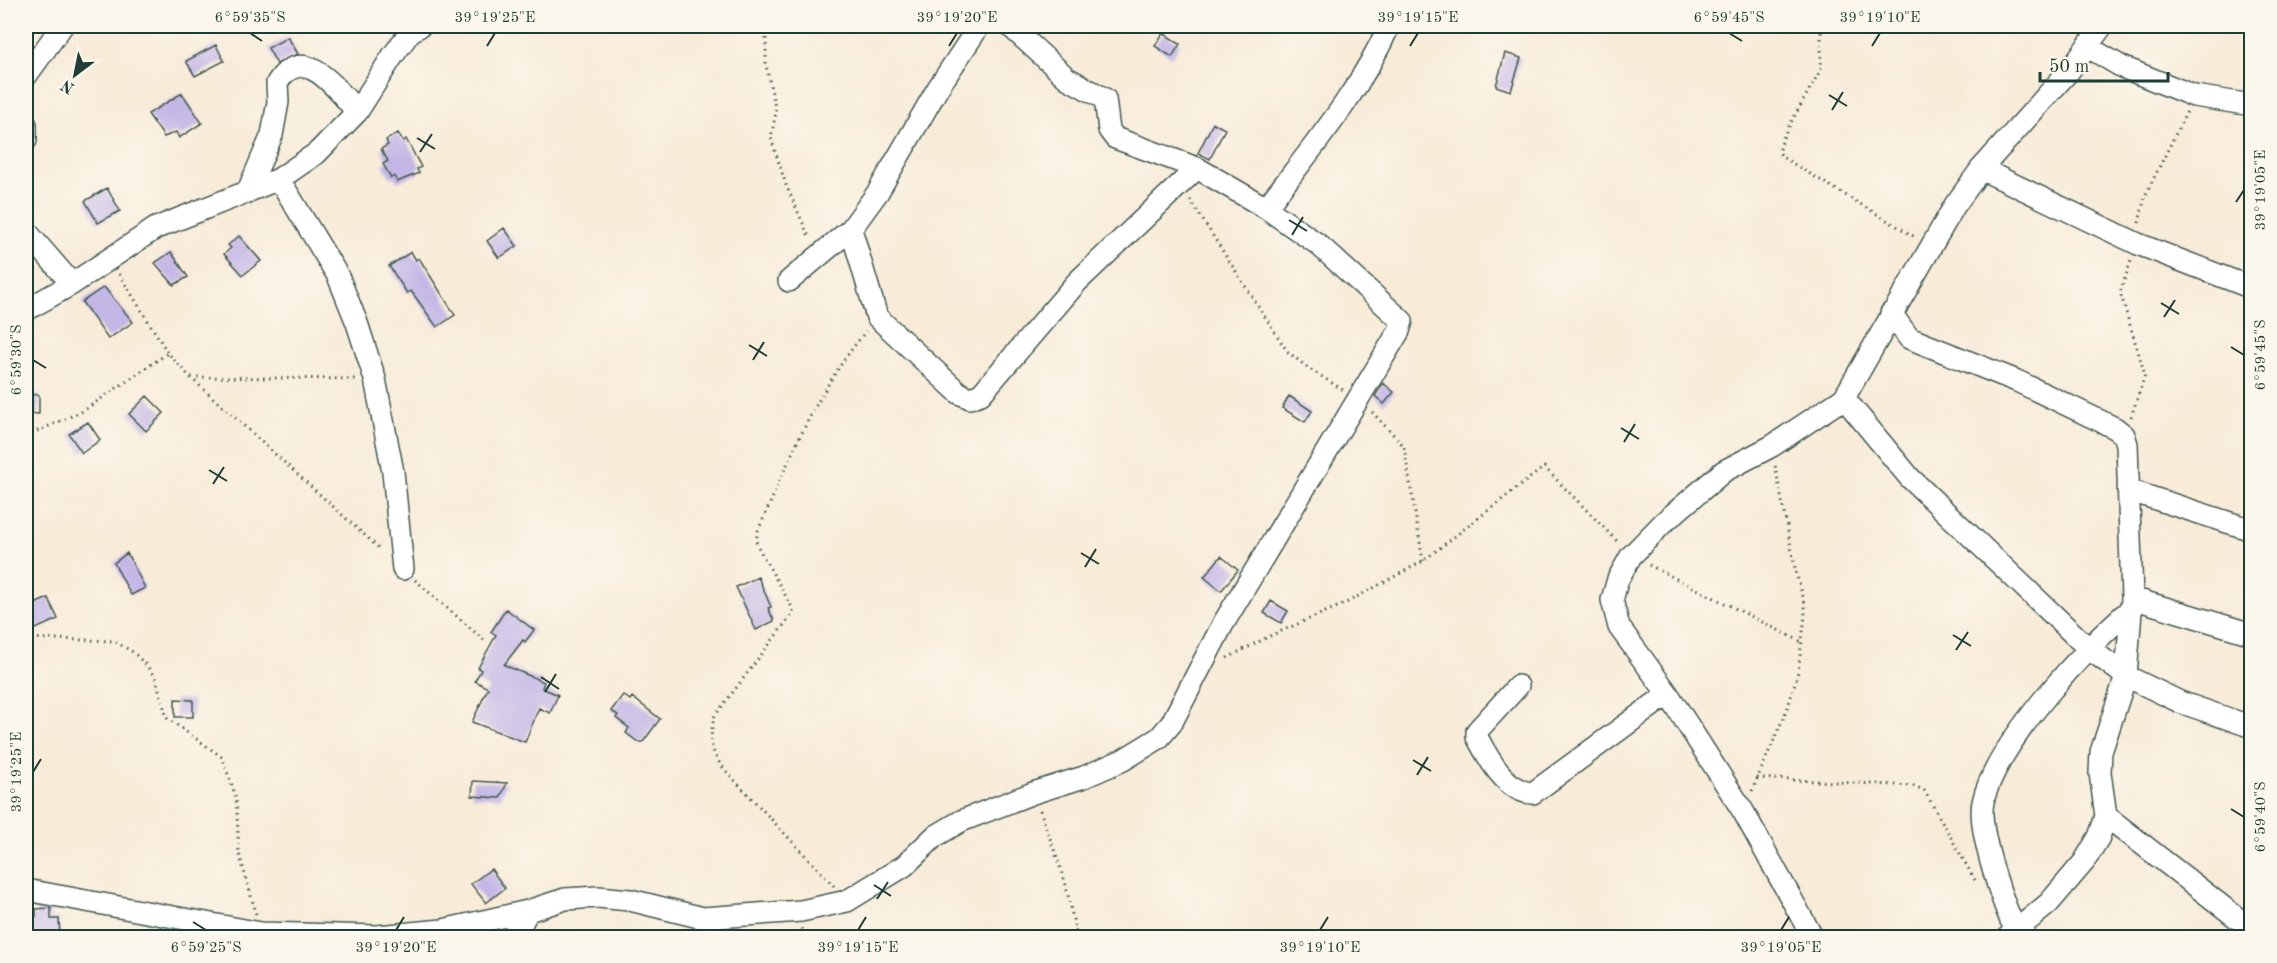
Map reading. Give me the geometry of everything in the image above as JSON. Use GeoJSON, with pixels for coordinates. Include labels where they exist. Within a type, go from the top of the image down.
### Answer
{"type":"FeatureCollection","features":[{"type":"Feature","properties":{"kind":"street"},"geometry":{"type":"LineString","coordinates":[[26,76],[62,26]]}},
{"type":"Feature","properties":{"kind":"street"},"geometry":{"type":"LineString","coordinates":[[26,310],[72,284],[156,228],[279,179],[317,153],[357,112],[410,32],[420,26]]}},
{"type":"Feature","properties":{"kind":"street"},"geometry":{"type":"LineString","coordinates":[[789,281],[851,229],[878,192],[938,88],[979,26]]}},
{"type":"Feature","properties":{"kind":"street"},"geometry":{"type":"LineString","coordinates":[[26,890],[261,933],[388,935],[443,930],[528,911],[566,899],[598,897],[630,900],[703,918],[801,911],[847,901],[904,866],[948,828],[1033,793],[1084,777],[1155,742],[1171,724],[1223,624],[1399,331],[1402,321],[1319,245],[1266,208],[1197,168],[1115,138],[1109,130],[1105,99],[1067,78],[1010,26]]}},
{"type":"Feature","properties":{"kind":"street"},"geometry":{"type":"LineString","coordinates":[[1266,208],[1342,110],[1378,50],[1389,26]]}},
{"type":"Feature","properties":{"kind":"street"},"geometry":{"type":"LineString","coordinates":[[1813,938],[1743,811],[1668,694],[1619,627],[1612,600],[1618,579],[1631,556],[1663,523],[1724,471],[1772,446],[1844,398],[1955,205],[1981,169],[2088,47],[2102,26]]}},
{"type":"Feature","properties":{"kind":"street"},"geometry":{"type":"LineString","coordinates":[[2088,47],[2122,67],[2194,96],[2252,105]]}},
{"type":"Feature","properties":{"kind":"street"},"geometry":{"type":"LineString","coordinates":[[247,193],[259,170],[274,127],[278,102],[277,83],[290,68],[301,65],[312,68],[337,89],[357,112]]}},
{"type":"Feature","properties":{"kind":"street"},"geometry":{"type":"LineString","coordinates":[[26,125],[26,140]]}},
{"type":"Feature","properties":{"kind":"street"},"geometry":{"type":"LineString","coordinates":[[851,229],[877,317],[959,393],[970,398],[981,394],[1077,282],[1197,168]]}},
{"type":"Feature","properties":{"kind":"street"},"geometry":{"type":"LineString","coordinates":[[1981,169],[2138,244],[2252,288]]}},
{"type":"Feature","properties":{"kind":"street"},"geometry":{"type":"LineString","coordinates":[[279,179],[338,276],[375,380],[393,472],[403,569]]}},
{"type":"Feature","properties":{"kind":"street"},"geometry":{"type":"LineString","coordinates":[[26,231],[72,284]]}},
{"type":"Feature","properties":{"kind":"street"},"geometry":{"type":"LineString","coordinates":[[1892,313],[1909,338],[2017,381],[2115,428],[2124,435],[2132,603],[2126,676],[2101,752],[2100,773],[2106,816],[2099,837],[2084,862],[2049,903],[2014,935],[1983,829],[1983,804],[1993,774],[2007,749],[2088,648],[2132,603]]}},
{"type":"Feature","properties":{"kind":"street"},"geometry":{"type":"LineString","coordinates":[[1844,398],[1910,478],[2088,648],[2126,676],[2180,702],[2252,727]]}},
{"type":"Feature","properties":{"kind":"street"},"geometry":{"type":"LineString","coordinates":[[2128,490],[2252,530]]}},
{"type":"Feature","properties":{"kind":"street"},"geometry":{"type":"LineString","coordinates":[[2132,603],[2252,634]]}},
{"type":"Feature","properties":{"kind":"street"},"geometry":{"type":"LineString","coordinates":[[1518,686],[1477,731],[1477,737],[1511,787],[1521,793],[1533,793],[1668,694]]}},
{"type":"Feature","properties":{"kind":"street"},"geometry":{"type":"LineString","coordinates":[[2106,816],[2250,928]]}},
{"type":"Feature","properties":{"kind":"street"},"geometry":{"type":"LineString","coordinates":[[514,938],[528,911]]}},
{"type":"Feature","properties":{"kind":"path"},"geometry":{"type":"LineString","coordinates":[[1821,26],[1821,69],[1784,135],[1779,152],[1800,168],[1932,248]]}},
{"type":"Feature","properties":{"kind":"path"},"geometry":{"type":"LineString","coordinates":[[766,38],[766,65],[776,112],[771,138],[786,185],[818,257]]}},
{"type":"Feature","properties":{"kind":"path"},"geometry":{"type":"LineString","coordinates":[[2124,435],[2145,375],[2120,292],[2138,244],[2139,214],[2145,196],[2194,96]]}},
{"type":"Feature","properties":{"kind":"path"},"geometry":{"type":"LineString","coordinates":[[1179,183],[1287,351],[1308,368],[1357,398],[1404,446],[1424,561]]}},
{"type":"Feature","properties":{"kind":"path"},"geometry":{"type":"LineString","coordinates":[[111,259],[168,352],[190,377],[485,641]]}},
{"type":"Feature","properties":{"kind":"path"},"geometry":{"type":"LineString","coordinates":[[847,901],[713,756],[710,736],[714,717],[793,613],[788,598],[756,542],[758,531],[808,416],[840,363],[877,317]]}},
{"type":"Feature","properties":{"kind":"path"},"geometry":{"type":"LineString","coordinates":[[26,436],[83,411],[168,352]]}},
{"type":"Feature","properties":{"kind":"path"},"geometry":{"type":"LineString","coordinates":[[190,377],[375,380]]}},
{"type":"Feature","properties":{"kind":"path"},"geometry":{"type":"LineString","coordinates":[[1743,811],[1788,707],[1798,672],[1802,642],[1805,603],[1796,573],[1772,446]]}},
{"type":"Feature","properties":{"kind":"path"},"geometry":{"type":"LineString","coordinates":[[1200,672],[1272,634],[1344,604],[1424,561],[1544,467],[1631,556],[1802,642]]}},
{"type":"Feature","properties":{"kind":"path"},"geometry":{"type":"LineString","coordinates":[[26,638],[114,641],[133,652],[156,679],[167,718],[222,757],[236,797],[239,853],[261,933]]}},
{"type":"Feature","properties":{"kind":"path"},"geometry":{"type":"LineString","coordinates":[[1757,778],[1914,786],[1924,790],[1979,888]]}},
{"type":"Feature","properties":{"kind":"path"},"geometry":{"type":"LineString","coordinates":[[1033,793],[1065,880],[1077,938]]}},
{"type":"Feature","properties":{"kind":"building"},"geometry":{"type":"Polygon","coordinates":[[[1163,33],[1180,44],[1172,57],[1155,46],[1163,33]]]}},
{"type":"Feature","properties":{"kind":"building"},"geometry":{"type":"Polygon","coordinates":[[[288,37],[298,54],[277,64],[268,48],[288,37]]]}},
{"type":"Feature","properties":{"kind":"building"},"geometry":{"type":"Polygon","coordinates":[[[216,45],[224,61],[195,76],[186,61],[216,45]]]}},
{"type":"Feature","properties":{"kind":"building"},"geometry":{"type":"Polygon","coordinates":[[[1505,53],[1521,58],[1511,91],[1496,86],[1505,53]]]}},
{"type":"Feature","properties":{"kind":"building"},"geometry":{"type":"Polygon","coordinates":[[[182,93],[202,123],[179,138],[176,132],[164,137],[148,114],[182,93]]]}},
{"type":"Feature","properties":{"kind":"building"},"geometry":{"type":"Polygon","coordinates":[[[1213,123],[1225,129],[1210,159],[1198,153],[1213,123]]]}},
{"type":"Feature","properties":{"kind":"building"},"geometry":{"type":"Polygon","coordinates":[[[398,133],[403,141],[406,139],[421,167],[417,169],[419,173],[397,182],[394,176],[391,178],[383,164],[388,161],[381,149],[388,145],[386,140],[398,133]]]}},
{"type":"Feature","properties":{"kind":"building"},"geometry":{"type":"Polygon","coordinates":[[[107,188],[120,211],[98,223],[85,201],[107,188]]]}},
{"type":"Feature","properties":{"kind":"building"},"geometry":{"type":"Polygon","coordinates":[[[504,228],[517,246],[499,258],[487,241],[504,228]]]}},
{"type":"Feature","properties":{"kind":"building"},"geometry":{"type":"Polygon","coordinates":[[[239,236],[261,261],[243,275],[224,254],[231,248],[228,245],[239,236]]]}},
{"type":"Feature","properties":{"kind":"building"},"geometry":{"type":"Polygon","coordinates":[[[171,252],[188,277],[174,285],[155,263],[171,252]]]}},
{"type":"Feature","properties":{"kind":"building"},"geometry":{"type":"Polygon","coordinates":[[[411,252],[416,260],[419,258],[455,315],[437,327],[411,291],[407,293],[389,266],[411,252]]]}},
{"type":"Feature","properties":{"kind":"building"},"geometry":{"type":"Polygon","coordinates":[[[104,287],[133,322],[108,339],[82,302],[104,287]]]}},
{"type":"Feature","properties":{"kind":"building"},"geometry":{"type":"Polygon","coordinates":[[[1383,383],[1394,392],[1384,404],[1375,396],[1383,383]]]}},
{"type":"Feature","properties":{"kind":"building"},"geometry":{"type":"Polygon","coordinates":[[[26,394],[39,395],[39,414],[26,413],[26,394]]]}},
{"type":"Feature","properties":{"kind":"building"},"geometry":{"type":"Polygon","coordinates":[[[147,396],[164,413],[146,431],[129,414],[147,396]]]}},
{"type":"Feature","properties":{"kind":"building"},"geometry":{"type":"Polygon","coordinates":[[[1289,396],[1312,411],[1305,422],[1282,408],[1289,396]]]}},
{"type":"Feature","properties":{"kind":"building"},"geometry":{"type":"Polygon","coordinates":[[[88,422],[100,440],[82,453],[69,434],[88,422]]]}},
{"type":"Feature","properties":{"kind":"building"},"geometry":{"type":"Polygon","coordinates":[[[127,553],[145,588],[131,595],[114,563],[127,553]]]}},
{"type":"Feature","properties":{"kind":"building"},"geometry":{"type":"Polygon","coordinates":[[[1221,556],[1238,570],[1221,591],[1204,577],[1221,556]]]}},
{"type":"Feature","properties":{"kind":"building"},"geometry":{"type":"Polygon","coordinates":[[[758,577],[771,607],[768,608],[774,621],[756,630],[736,587],[758,577]]]}},
{"type":"Feature","properties":{"kind":"building"},"geometry":{"type":"Polygon","coordinates":[[[48,598],[58,619],[29,632],[26,626],[26,608],[48,598]]]}},
{"type":"Feature","properties":{"kind":"building"},"geometry":{"type":"Polygon","coordinates":[[[1271,601],[1288,611],[1281,623],[1264,613],[1271,601]]]}},
{"type":"Feature","properties":{"kind":"building"},"geometry":{"type":"Polygon","coordinates":[[[506,609],[534,630],[525,642],[523,640],[504,665],[544,682],[542,688],[558,695],[550,713],[539,708],[525,742],[472,722],[488,688],[475,681],[481,670],[478,668],[496,635],[491,632],[506,609]]]}},
{"type":"Feature","properties":{"kind":"building"},"geometry":{"type":"Polygon","coordinates":[[[623,695],[630,700],[632,697],[660,719],[643,742],[638,742],[626,733],[629,728],[616,718],[618,715],[611,711],[623,695]]]}},
{"type":"Feature","properties":{"kind":"building"},"geometry":{"type":"Polygon","coordinates":[[[175,699],[193,700],[193,717],[175,717],[175,699]]]}},
{"type":"Feature","properties":{"kind":"building"},"geometry":{"type":"Polygon","coordinates":[[[473,781],[507,783],[500,798],[472,796],[473,781]]]}},
{"type":"Feature","properties":{"kind":"building"},"geometry":{"type":"Polygon","coordinates":[[[491,869],[505,888],[486,903],[471,884],[491,869]]]}},
{"type":"Feature","properties":{"kind":"building"},"geometry":{"type":"Polygon","coordinates":[[[51,908],[51,919],[59,919],[60,937],[29,938],[28,917],[36,916],[36,909],[51,908]]]}}]}
